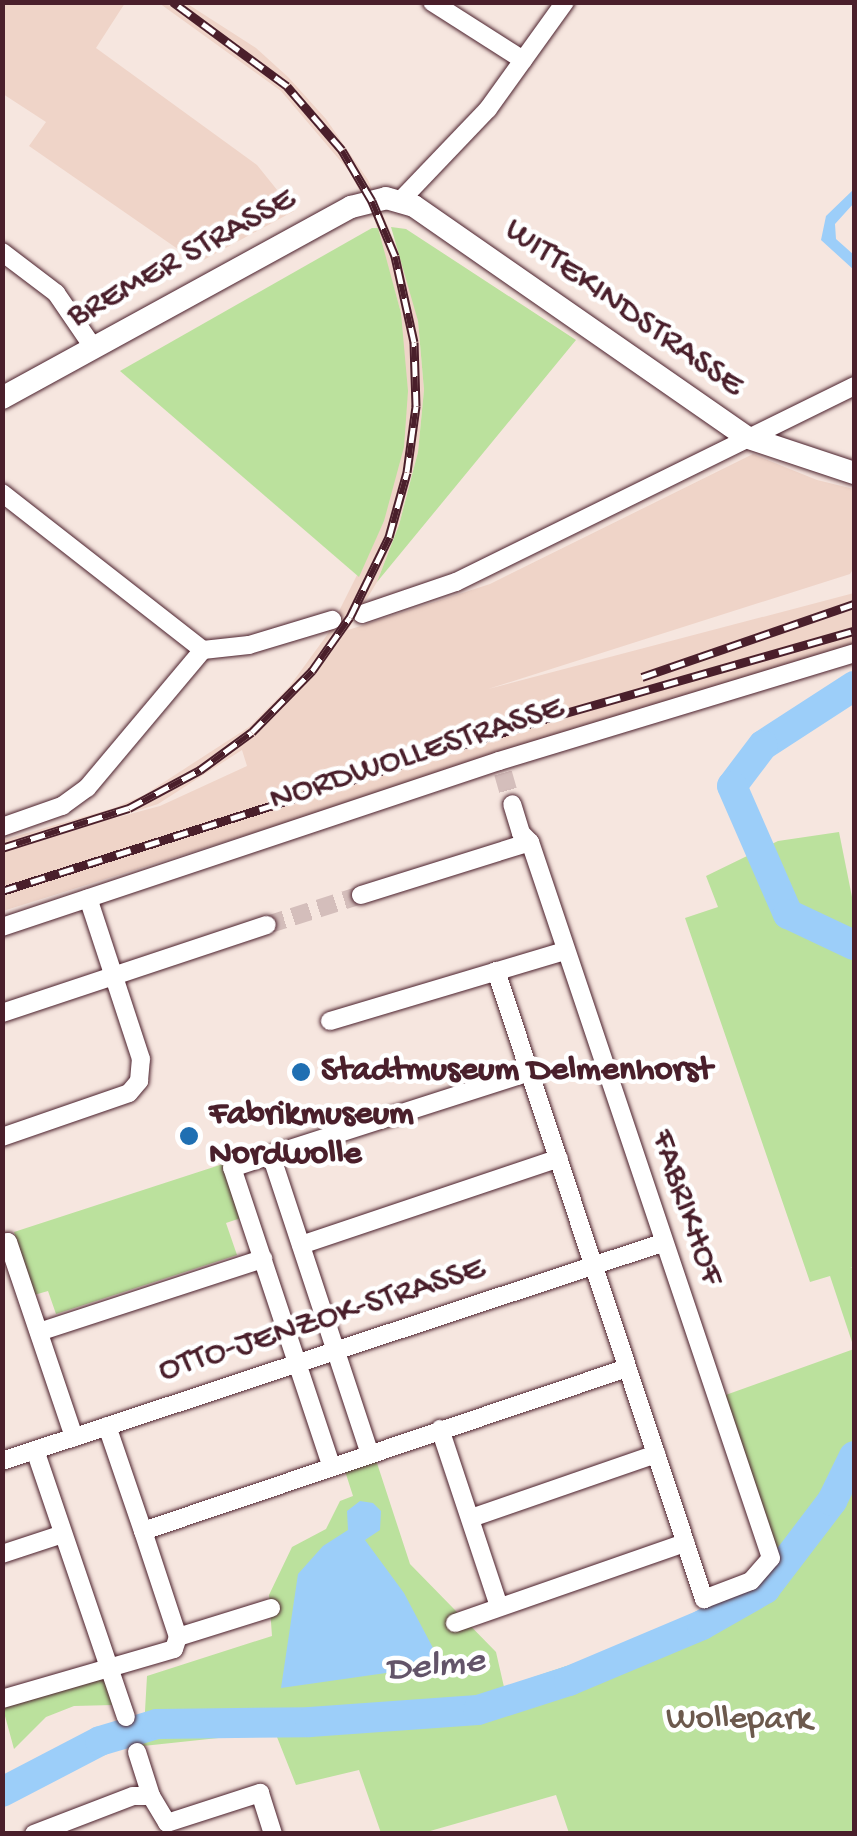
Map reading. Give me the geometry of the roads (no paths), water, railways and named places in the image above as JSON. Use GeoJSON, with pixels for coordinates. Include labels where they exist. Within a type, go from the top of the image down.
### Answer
{"type":"FeatureCollection","features":[{"type":"Feature","properties":{"kind":"main road","name":"BREMER STRASSE"},"geometry":{"type":"LineString","coordinates":[[2,398],[351,207],[386,198],[408,203]]}},
{"type":"Feature","properties":{"kind":"main road","name":"WITTEKINDSTRASSE"},"geometry":{"type":"LineString","coordinates":[[408,203],[746,437],[854,473]]}},
{"type":"Feature","properties":{"kind":"street"},"geometry":{"type":"LineString","coordinates":[[432,2],[523,60]]}},
{"type":"Feature","properties":{"kind":"street"},"geometry":{"type":"LineString","coordinates":[[408,203],[488,109],[566,2]]}},
{"type":"Feature","properties":{"kind":"street"},"geometry":{"type":"LineString","coordinates":[[2,252],[56,293],[93,347]]}},
{"type":"Feature","properties":{"kind":"street"},"geometry":{"type":"LineString","coordinates":[[362,614],[456,582],[854,386]]}},
{"type":"Feature","properties":{"kind":"street"},"geometry":{"type":"LineString","coordinates":[[799,414],[796,433],[800,455]]}},
{"type":"Feature","properties":{"kind":"street"},"geometry":{"type":"LineString","coordinates":[[2,493],[203,650]]}},
{"type":"Feature","properties":{"kind":"street"},"geometry":{"type":"LineString","coordinates":[[2,827],[62,806],[87,788],[203,650],[249,645],[332,620]]}},
{"type":"Feature","properties":{"kind":"street","name":"NORDWOLLESTRASSE"},"geometry":{"type":"LineString","coordinates":[[2,926],[854,653]]}},
{"type":"Feature","properties":{"kind":"street","name":"FABRIKHOF"},"geometry":{"type":"LineString","coordinates":[[512,804],[521,832],[530,842],[771,1558],[751,1581],[704,1599],[685,1543]]}},
{"type":"Feature","properties":{"kind":"street"},"geometry":{"type":"LineString","coordinates":[[360,895],[530,842]]}},
{"type":"Feature","properties":{"kind":"street"},"geometry":{"type":"LineString","coordinates":[[2,1137],[129,1094],[139,1081],[142,1059],[88,898]]}},
{"type":"Feature","properties":{"kind":"street"},"geometry":{"type":"LineString","coordinates":[[2,1013],[268,925]]}},
{"type":"Feature","properties":{"kind":"street"},"geometry":{"type":"LineString","coordinates":[[330,1021],[565,951]]}},
{"type":"Feature","properties":{"kind":"street"},"geometry":{"type":"LineString","coordinates":[[455,1623],[685,1543],[496,971]]}},
{"type":"Feature","properties":{"kind":"street"},"geometry":{"type":"LineString","coordinates":[[331,1465],[232,1168],[530,1072]]}},
{"type":"Feature","properties":{"kind":"street"},"geometry":{"type":"LineString","coordinates":[[271,1154],[369,1452]]}},
{"type":"Feature","properties":{"kind":"street"},"geometry":{"type":"LineString","coordinates":[[301,1245],[559,1158]]}},
{"type":"Feature","properties":{"kind":"street"},"geometry":{"type":"LineString","coordinates":[[2,1244],[8,1242],[74,1437]]}},
{"type":"Feature","properties":{"kind":"street","name":"OTTO-JENZOK-STRASSE"},"geometry":{"type":"LineString","coordinates":[[2,1461],[662,1243]]}},
{"type":"Feature","properties":{"kind":"street"},"geometry":{"type":"LineString","coordinates":[[39,1332],[262,1259]]}},
{"type":"Feature","properties":{"kind":"street"},"geometry":{"type":"LineString","coordinates":[[143,1530],[627,1368]]}},
{"type":"Feature","properties":{"kind":"street"},"geometry":{"type":"LineString","coordinates":[[2,1699],[174,1650],[178,1637],[106,1426]]}},
{"type":"Feature","properties":{"kind":"street"},"geometry":{"type":"LineString","coordinates":[[440,1429],[499,1606]]}},
{"type":"Feature","properties":{"kind":"street"},"geometry":{"type":"LineString","coordinates":[[34,1450],[126,1717]]}},
{"type":"Feature","properties":{"kind":"street"},"geometry":{"type":"LineString","coordinates":[[471,1518],[656,1454]]}},
{"type":"Feature","properties":{"kind":"street"},"geometry":{"type":"LineString","coordinates":[[2,1554],[63,1534]]}},
{"type":"Feature","properties":{"kind":"street"},"geometry":{"type":"LineString","coordinates":[[178,1637],[271,1608]]}},
{"type":"Feature","properties":{"kind":"street"},"geometry":{"type":"LineString","coordinates":[[138,1752],[151,1796],[168,1828],[260,1793],[271,1833]]}},
{"type":"Feature","properties":{"kind":"street"},"geometry":{"type":"LineString","coordinates":[[34,1834],[132,1796],[151,1796]]}},
{"type":"Feature","properties":{"kind":"water"},"geometry":{"type":"Polygon","coordinates":[[[854,189],[854,203],[835,224],[836,239],[854,255],[854,270],[821,240],[826,216],[854,189]]]}},
{"type":"Feature","properties":{"kind":"water"},"geometry":{"type":"Polygon","coordinates":[[[360,1501],[373,1503],[381,1511],[380,1530],[365,1540],[404,1593],[442,1665],[281,1688],[298,1574],[323,1546],[348,1530],[347,1511],[360,1501]]]}},
{"type":"Feature","properties":{"kind":"waterway","name":"Delme"},"geometry":{"type":"LineString","coordinates":[[854,686],[763,745],[732,786],[788,914],[854,945]]}},
{"type":"Feature","properties":{"kind":"waterway","name":"Delme"},"geometry":{"type":"LineString","coordinates":[[2,1792],[100,1741],[157,1724],[310,1722],[478,1710],[569,1681],[702,1625],[765,1589],[832,1501],[854,1456]]}},
{"type":"Feature","properties":{"kind":"tunnel"},"geometry":{"type":"LineString","coordinates":[[503,773],[512,804]]}},
{"type":"Feature","properties":{"kind":"tunnel"},"geometry":{"type":"LineString","coordinates":[[267,925],[361,895]]}},
{"type":"Feature","properties":{"kind":"railway"},"geometry":{"type":"LineString","coordinates":[[2,848],[129,808],[200,770],[252,732],[312,671],[350,617],[389,537],[407,472],[416,406],[414,342],[395,256],[372,201],[342,150],[287,86],[173,2]]}},
{"type":"Feature","properties":{"kind":"railway"},"geometry":{"type":"LineString","coordinates":[[642,677],[854,604]]}},
{"type":"Feature","properties":{"kind":"railway"},"geometry":{"type":"LineString","coordinates":[[2,891],[548,718],[854,631]]}},
{"type":"Feature","properties":{"kind":"place","name":"Stadtmuseum Delmenhorst"},"geometry":{"type":"Point","coordinates":[301,1072]}},
{"type":"Feature","properties":{"kind":"place","name":"Fabrikmuseum Nordwolle"},"geometry":{"type":"Point","coordinates":[189,1136]}},
{"type":"Feature","properties":{"kind":"park label","name":"Wollepark"},"geometry":{"type":"Point","coordinates":[739,1721]}}]}
